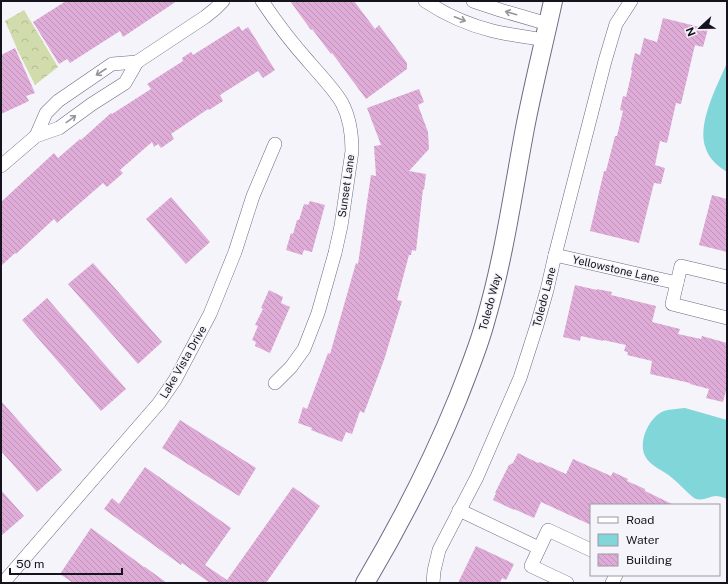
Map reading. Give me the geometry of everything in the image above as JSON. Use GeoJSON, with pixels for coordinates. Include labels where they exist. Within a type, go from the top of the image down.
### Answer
{"type":"FeatureCollection","features":[{"type":"Feature","properties":{"kind":"main road","name":"Toledo Way"},"geometry":{"type":"LineString","coordinates":[[365,583],[389,542],[428,466],[470,369],[486,320],[501,260],[526,126],[553,1]]}},
{"type":"Feature","properties":{"kind":"street"},"geometry":{"type":"LineString","coordinates":[[1,166],[36,136],[59,128],[92,104],[125,83],[137,62],[205,17],[223,1]]}},
{"type":"Feature","properties":{"kind":"street","name":"Sunset Lane"},"geometry":{"type":"LineString","coordinates":[[262,1],[297,48],[342,102],[350,122],[352,142],[340,233],[318,313],[304,348],[291,367],[275,383]]}},
{"type":"Feature","properties":{"kind":"street"},"geometry":{"type":"LineString","coordinates":[[426,1],[434,7],[458,19],[493,31],[546,32]]}},
{"type":"Feature","properties":{"kind":"street"},"geometry":{"type":"LineString","coordinates":[[473,1],[500,10],[546,32]]}},
{"type":"Feature","properties":{"kind":"street","name":"Toledo Lane"},"geometry":{"type":"LineString","coordinates":[[432,583],[439,550],[477,478],[520,378],[547,290],[605,61],[616,24],[631,1]]}},
{"type":"Feature","properties":{"kind":"street"},"geometry":{"type":"LineString","coordinates":[[36,136],[46,113],[58,101],[112,64],[137,62]]}},
{"type":"Feature","properties":{"kind":"street","name":"Lake Vista Drive"},"geometry":{"type":"LineString","coordinates":[[3,583],[158,403],[175,380],[210,314],[235,252],[253,196],[275,144]]}},
{"type":"Feature","properties":{"kind":"street","name":"Yellowstone Lane"},"geometry":{"type":"LineString","coordinates":[[555,255],[677,283]]}},
{"type":"Feature","properties":{"kind":"street"},"geometry":{"type":"LineString","coordinates":[[727,277],[681,266],[672,304],[727,318]]}},
{"type":"Feature","properties":{"kind":"street"},"geometry":{"type":"LineString","coordinates":[[459,510],[539,548]]}},
{"type":"Feature","properties":{"kind":"street"},"geometry":{"type":"LineString","coordinates":[[567,583],[531,566],[548,530],[590,550]]}},
{"type":"Feature","properties":{"kind":"green space"},"geometry":{"type":"Polygon","coordinates":[[[24,10],[58,67],[35,85],[5,21],[24,10]]]}},
{"type":"Feature","properties":{"kind":"water"},"geometry":{"type":"Polygon","coordinates":[[[727,63],[727,172],[712,160],[706,149],[704,129],[713,94],[727,63]]]}},
{"type":"Feature","properties":{"kind":"water"},"geometry":{"type":"Polygon","coordinates":[[[685,408],[727,420],[727,499],[715,496],[702,499],[694,498],[668,474],[650,463],[645,456],[643,450],[644,437],[646,430],[654,418],[664,411],[685,408]]]}},
{"type":"Feature","properties":{"kind":"building"},"geometry":{"type":"Polygon","coordinates":[[[66,1],[177,1],[123,37],[120,31],[70,63],[67,59],[59,64],[33,22],[66,1]]]}},
{"type":"Feature","properties":{"kind":"building"},"geometry":{"type":"Polygon","coordinates":[[[290,1],[354,1],[375,29],[379,25],[407,63],[407,69],[366,99],[332,53],[331,54],[312,29],[311,30],[290,1]]]}},
{"type":"Feature","properties":{"kind":"building"},"geometry":{"type":"Polygon","coordinates":[[[663,18],[708,29],[703,47],[695,45],[681,104],[676,103],[667,143],[660,141],[655,165],[665,168],[661,184],[654,183],[639,243],[590,231],[604,171],[606,171],[615,136],[617,136],[623,111],[620,110],[623,96],[626,97],[635,53],[640,55],[644,38],[657,42],[663,18]]]}},
{"type":"Feature","properties":{"kind":"building"},"geometry":{"type":"Polygon","coordinates":[[[239,26],[242,31],[248,27],[275,70],[263,78],[258,71],[220,95],[223,101],[209,110],[208,109],[171,134],[174,139],[161,148],[158,144],[154,147],[152,142],[120,170],[123,173],[107,187],[103,183],[57,223],[54,219],[1,266],[1,202],[54,153],[58,158],[111,113],[112,114],[151,89],[147,84],[183,61],[182,58],[191,52],[193,55],[239,26]]]}},
{"type":"Feature","properties":{"kind":"building"},"geometry":{"type":"Polygon","coordinates":[[[15,48],[35,93],[26,96],[29,101],[1,114],[1,55],[15,48]]]}},
{"type":"Feature","properties":{"kind":"building"},"geometry":{"type":"Polygon","coordinates":[[[419,89],[424,102],[418,105],[428,132],[429,149],[409,171],[426,174],[416,251],[412,250],[411,255],[409,255],[397,300],[402,301],[384,360],[364,413],[360,411],[352,434],[346,432],[342,442],[311,430],[312,428],[298,423],[303,407],[307,409],[328,353],[330,354],[356,263],[358,264],[371,175],[376,176],[374,146],[381,145],[367,108],[419,89]]]}},
{"type":"Feature","properties":{"kind":"building"},"geometry":{"type":"Polygon","coordinates":[[[712,195],[727,199],[727,252],[699,245],[712,195]]]}},
{"type":"Feature","properties":{"kind":"building"},"geometry":{"type":"Polygon","coordinates":[[[171,197],[210,242],[186,264],[146,219],[171,197]]]}},
{"type":"Feature","properties":{"kind":"building"},"geometry":{"type":"Polygon","coordinates":[[[310,201],[325,205],[312,252],[304,250],[302,255],[286,250],[291,233],[293,234],[304,204],[308,205],[310,201]]]}},
{"type":"Feature","properties":{"kind":"building"},"geometry":{"type":"Polygon","coordinates":[[[93,263],[162,342],[138,364],[68,284],[93,263]]]}},
{"type":"Feature","properties":{"kind":"building"},"geometry":{"type":"Polygon","coordinates":[[[575,285],[612,292],[611,295],[656,306],[652,322],[680,329],[678,334],[701,339],[702,336],[727,343],[727,387],[723,402],[706,398],[709,389],[650,374],[652,361],[627,355],[628,352],[624,351],[626,345],[581,336],[580,341],[563,337],[575,285]]]}},
{"type":"Feature","properties":{"kind":"building"},"geometry":{"type":"Polygon","coordinates":[[[269,290],[283,297],[281,303],[290,307],[270,353],[255,346],[256,342],[252,340],[258,326],[255,325],[263,309],[261,308],[269,290]]]}},
{"type":"Feature","properties":{"kind":"building"},"geometry":{"type":"Polygon","coordinates":[[[47,298],[126,389],[101,411],[22,320],[47,298]]]}},
{"type":"Feature","properties":{"kind":"building"},"geometry":{"type":"Polygon","coordinates":[[[1,401],[62,470],[37,492],[1,451],[1,401]]]}},
{"type":"Feature","properties":{"kind":"building"},"geometry":{"type":"Polygon","coordinates":[[[180,420],[256,468],[239,496],[162,448],[180,420]]]}},
{"type":"Feature","properties":{"kind":"building"},"geometry":{"type":"Polygon","coordinates":[[[518,453],[566,474],[573,459],[611,476],[613,472],[628,479],[627,481],[645,489],[645,491],[672,504],[590,504],[590,525],[541,502],[534,518],[493,500],[509,465],[513,463],[518,453]]]}},
{"type":"Feature","properties":{"kind":"building"},"geometry":{"type":"Polygon","coordinates":[[[145,467],[231,528],[205,565],[227,580],[293,487],[320,506],[266,583],[210,583],[182,563],[181,565],[104,509],[112,498],[119,504],[145,467]]]}},
{"type":"Feature","properties":{"kind":"building"},"geometry":{"type":"Polygon","coordinates":[[[1,490],[24,516],[1,536],[1,490]]]}},
{"type":"Feature","properties":{"kind":"building"},"geometry":{"type":"Polygon","coordinates":[[[91,528],[167,583],[73,583],[60,574],[91,528]]]}},
{"type":"Feature","properties":{"kind":"building"},"geometry":{"type":"Polygon","coordinates":[[[476,546],[514,564],[506,580],[502,578],[500,583],[458,583],[476,546]]]}}]}
